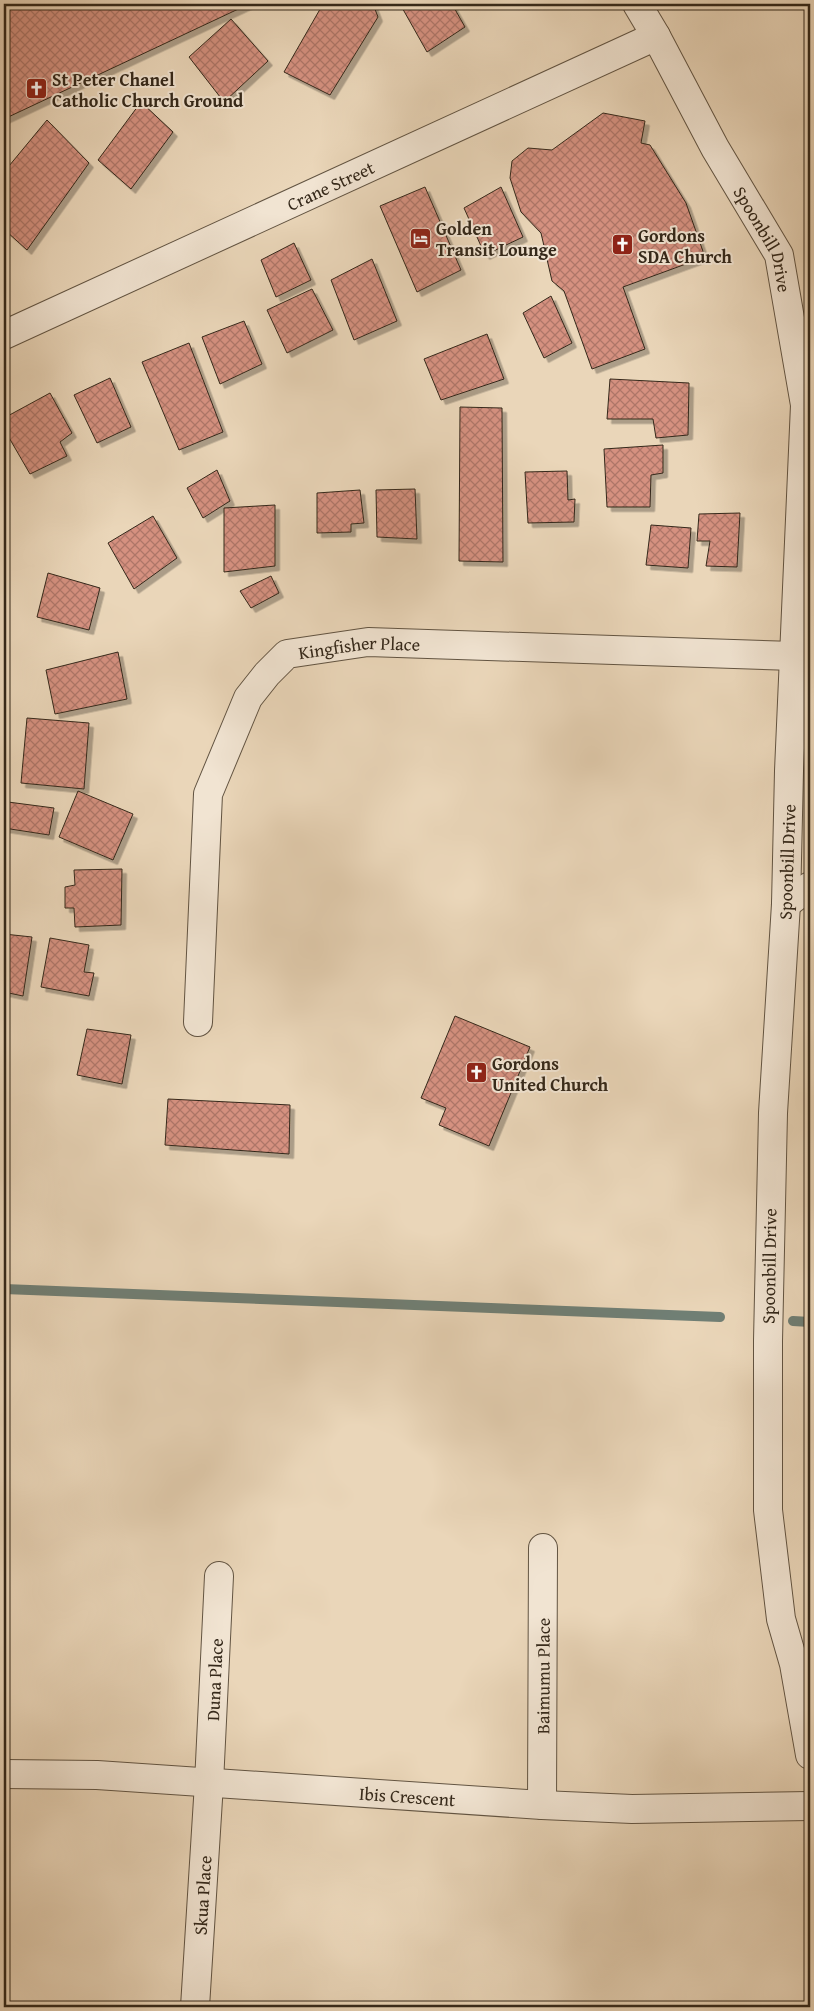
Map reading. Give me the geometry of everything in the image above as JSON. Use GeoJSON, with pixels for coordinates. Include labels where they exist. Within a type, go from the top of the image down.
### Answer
{"type":"FeatureCollection","features":[{"type":"Feature","properties":{"kind":"street","name":"Spoonbill Drive"},"geometry":{"type":"LineString","coordinates":[[637,4],[715,148],[779,255],[805,405],[789,771],[786,904],[773,1112],[768,1341],[768,1510],[781,1619],[794,1664],[810,1755]]}},
{"type":"Feature","properties":{"kind":"street","name":"Crane Street"},"geometry":{"type":"LineString","coordinates":[[4,335],[656,36]]}},
{"type":"Feature","properties":{"kind":"street","name":"Kingfisher Place"},"geometry":{"type":"LineString","coordinates":[[198,1022],[208,794],[248,698],[266,674],[287,654],[368,642],[794,656]]}},
{"type":"Feature","properties":{"kind":"street"},"geometry":{"type":"LineString","coordinates":[[789,771],[810,787]]}},
{"type":"Feature","properties":{"kind":"street"},"geometry":{"type":"LineString","coordinates":[[786,904],[810,886]]}},
{"type":"Feature","properties":{"kind":"street","name":"Baimumu Place"},"geometry":{"type":"LineString","coordinates":[[542,1548],[542,1805]]}},
{"type":"Feature","properties":{"kind":"street","name":"Duna Place"},"geometry":{"type":"LineString","coordinates":[[209,1783],[218,1576]]}},
{"type":"Feature","properties":{"kind":"street","name":"Ibis Crescent"},"geometry":{"type":"LineString","coordinates":[[4,1774],[97,1775],[542,1805],[632,1809],[810,1806]]}},
{"type":"Feature","properties":{"kind":"street","name":"Skua Place"},"geometry":{"type":"LineString","coordinates":[[195,2007],[209,1783]]}},
{"type":"Feature","properties":{"kind":"building","name":"St Peter Chanel Catholic Church Ground"},"geometry":{"type":"Polygon","coordinates":[[[4,4],[249,4],[4,119],[4,4]]]}},
{"type":"Feature","properties":{"kind":"building"},"geometry":{"type":"Polygon","coordinates":[[[323,4],[373,4],[378,17],[330,95],[284,72],[323,4]]]}},
{"type":"Feature","properties":{"kind":"building"},"geometry":{"type":"Polygon","coordinates":[[[400,4],[452,4],[465,27],[427,52],[400,4]]]}},
{"type":"Feature","properties":{"kind":"building"},"geometry":{"type":"Polygon","coordinates":[[[231,19],[268,61],[224,102],[189,57],[231,19]]]}},
{"type":"Feature","properties":{"kind":"building"},"geometry":{"type":"Polygon","coordinates":[[[141,102],[173,132],[131,189],[98,160],[141,102]]]}},
{"type":"Feature","properties":{"kind":"building","name":"Gordons SDA Church"},"geometry":{"type":"Polygon","coordinates":[[[603,113],[645,121],[641,143],[650,145],[686,203],[705,257],[623,287],[645,349],[592,369],[564,291],[552,281],[541,233],[521,212],[510,178],[512,161],[528,148],[552,150],[603,113]]]}},
{"type":"Feature","properties":{"kind":"building"},"geometry":{"type":"Polygon","coordinates":[[[47,120],[89,163],[27,250],[4,227],[4,172],[47,120]]]}},
{"type":"Feature","properties":{"kind":"building","name":"Golden Transit Lounge"},"geometry":{"type":"Polygon","coordinates":[[[425,187],[461,270],[417,292],[380,206],[425,187]]]}},
{"type":"Feature","properties":{"kind":"building"},"geometry":{"type":"Polygon","coordinates":[[[501,187],[523,237],[485,255],[464,208],[501,187]]]}},
{"type":"Feature","properties":{"kind":"building"},"geometry":{"type":"Polygon","coordinates":[[[294,243],[311,280],[276,297],[261,260],[294,243]]]}},
{"type":"Feature","properties":{"kind":"building"},"geometry":{"type":"Polygon","coordinates":[[[372,259],[397,321],[354,340],[331,280],[372,259]]]}},
{"type":"Feature","properties":{"kind":"building"},"geometry":{"type":"Polygon","coordinates":[[[312,289],[333,330],[287,353],[267,310],[312,289]]]}},
{"type":"Feature","properties":{"kind":"building"},"geometry":{"type":"Polygon","coordinates":[[[551,296],[572,343],[544,358],[523,313],[551,296]]]}},
{"type":"Feature","properties":{"kind":"building"},"geometry":{"type":"Polygon","coordinates":[[[244,321],[262,364],[220,384],[202,337],[244,321]]]}},
{"type":"Feature","properties":{"kind":"building"},"geometry":{"type":"Polygon","coordinates":[[[487,334],[504,379],[441,400],[424,359],[487,334]]]}},
{"type":"Feature","properties":{"kind":"building"},"geometry":{"type":"Polygon","coordinates":[[[189,343],[223,432],[179,450],[142,362],[189,343]]]}},
{"type":"Feature","properties":{"kind":"building"},"geometry":{"type":"Polygon","coordinates":[[[110,378],[131,427],[97,443],[74,395],[110,378]]]}},
{"type":"Feature","properties":{"kind":"building"},"geometry":{"type":"Polygon","coordinates":[[[610,379],[689,383],[688,435],[656,438],[653,419],[607,419],[610,379]]]}},
{"type":"Feature","properties":{"kind":"building"},"geometry":{"type":"Polygon","coordinates":[[[50,393],[72,433],[60,442],[67,456],[30,474],[4,429],[4,418],[50,393]]]}},
{"type":"Feature","properties":{"kind":"building"},"geometry":{"type":"Polygon","coordinates":[[[460,407],[502,408],[503,562],[459,561],[460,407]]]}},
{"type":"Feature","properties":{"kind":"building"},"geometry":{"type":"Polygon","coordinates":[[[663,445],[663,473],[651,475],[650,507],[607,507],[604,449],[663,445]]]}},
{"type":"Feature","properties":{"kind":"building"},"geometry":{"type":"Polygon","coordinates":[[[217,470],[230,501],[203,518],[187,488],[217,470]]]}},
{"type":"Feature","properties":{"kind":"building"},"geometry":{"type":"Polygon","coordinates":[[[567,471],[568,500],[575,499],[574,522],[528,523],[525,472],[567,471]]]}},
{"type":"Feature","properties":{"kind":"building"},"geometry":{"type":"Polygon","coordinates":[[[415,489],[417,539],[377,537],[376,490],[415,489]]]}},
{"type":"Feature","properties":{"kind":"building"},"geometry":{"type":"Polygon","coordinates":[[[360,490],[364,523],[351,524],[351,532],[317,533],[317,493],[360,490]]]}},
{"type":"Feature","properties":{"kind":"building"},"geometry":{"type":"Polygon","coordinates":[[[275,505],[275,566],[224,572],[224,508],[275,505]]]}},
{"type":"Feature","properties":{"kind":"building"},"geometry":{"type":"Polygon","coordinates":[[[740,513],[737,567],[706,566],[710,541],[697,541],[699,514],[740,513]]]}},
{"type":"Feature","properties":{"kind":"building"},"geometry":{"type":"Polygon","coordinates":[[[153,516],[177,558],[134,589],[108,543],[153,516]]]}},
{"type":"Feature","properties":{"kind":"building"},"geometry":{"type":"Polygon","coordinates":[[[651,525],[691,528],[688,568],[646,565],[651,525]]]}},
{"type":"Feature","properties":{"kind":"building"},"geometry":{"type":"Polygon","coordinates":[[[48,573],[100,588],[89,630],[37,617],[48,573]]]}},
{"type":"Feature","properties":{"kind":"building"},"geometry":{"type":"Polygon","coordinates":[[[271,576],[279,593],[251,608],[240,591],[271,576]]]}},
{"type":"Feature","properties":{"kind":"building"},"geometry":{"type":"Polygon","coordinates":[[[118,652],[127,699],[55,714],[46,670],[118,652]]]}},
{"type":"Feature","properties":{"kind":"building"},"geometry":{"type":"Polygon","coordinates":[[[27,718],[89,723],[84,789],[21,783],[27,718]]]}},
{"type":"Feature","properties":{"kind":"building"},"geometry":{"type":"Polygon","coordinates":[[[78,791],[133,814],[113,860],[59,837],[78,791]]]}},
{"type":"Feature","properties":{"kind":"building"},"geometry":{"type":"Polygon","coordinates":[[[8,802],[54,808],[49,835],[4,828],[8,802]]]}},
{"type":"Feature","properties":{"kind":"building"},"geometry":{"type":"Polygon","coordinates":[[[122,869],[121,925],[75,927],[74,908],[65,908],[65,887],[75,885],[74,870],[122,869]]]}},
{"type":"Feature","properties":{"kind":"building"},"geometry":{"type":"Polygon","coordinates":[[[4,934],[32,937],[23,996],[4,992],[4,934]]]}},
{"type":"Feature","properties":{"kind":"building"},"geometry":{"type":"Polygon","coordinates":[[[50,938],[89,945],[84,972],[94,973],[89,996],[41,987],[50,938]]]}},
{"type":"Feature","properties":{"kind":"building","name":"Gordons United Church"},"geometry":{"type":"Polygon","coordinates":[[[455,1016],[530,1047],[489,1146],[439,1125],[446,1108],[421,1098],[455,1016]]]}},
{"type":"Feature","properties":{"kind":"building"},"geometry":{"type":"Polygon","coordinates":[[[87,1029],[131,1035],[122,1084],[77,1075],[87,1029]]]}},
{"type":"Feature","properties":{"kind":"building"},"geometry":{"type":"Polygon","coordinates":[[[168,1099],[290,1105],[289,1154],[165,1145],[168,1099]]]}},
{"type":"Feature","properties":{"kind":"waterway"},"geometry":{"type":"LineString","coordinates":[[4,1289],[720,1317]]}},
{"type":"Feature","properties":{"kind":"waterway"},"geometry":{"type":"LineString","coordinates":[[793,1321],[810,1322]]}},
{"type":"Feature","properties":{"kind":"place","name":"St Peter Chanel Catholic Church Ground"},"geometry":{"type":"Point","coordinates":[36,89]}},
{"type":"Feature","properties":{"kind":"place","name":"Golden Transit Lounge"},"geometry":{"type":"Point","coordinates":[420,238]}},
{"type":"Feature","properties":{"kind":"place","name":"Gordons SDA Church"},"geometry":{"type":"Point","coordinates":[622,245]}},
{"type":"Feature","properties":{"kind":"place","name":"Gordons United Church"},"geometry":{"type":"Point","coordinates":[476,1073]}}]}
